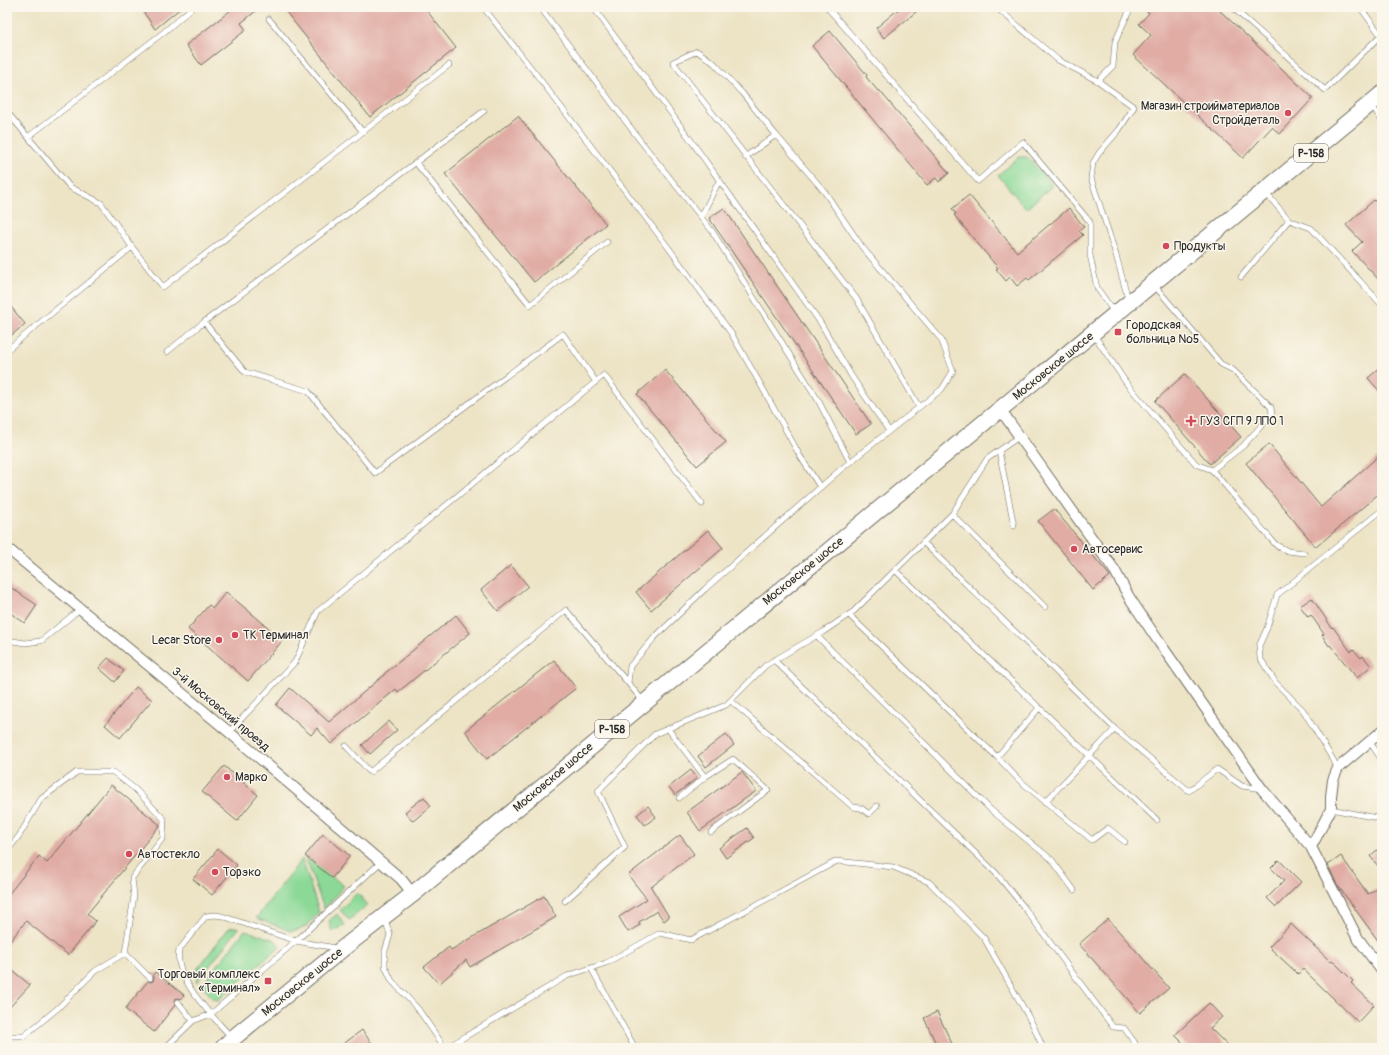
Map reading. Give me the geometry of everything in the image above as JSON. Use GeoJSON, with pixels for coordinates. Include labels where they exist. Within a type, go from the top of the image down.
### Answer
{"type":"FeatureCollection","features":[{"type":"Feature","properties":{"kind":"main road","name":"Московское шоссе"},"geometry":{"type":"LineString","coordinates":[[228,1043],[342,949],[413,894],[1376,99]]}},
{"type":"Feature","properties":{"kind":"street"},"geometry":{"type":"LineString","coordinates":[[1000,409],[1115,571],[1129,597],[1159,642],[1262,789],[1311,847],[1357,937],[1382,971]]}},
{"type":"Feature","properties":{"kind":"street","name":"3-й Московский проезд"},"geometry":{"type":"LineString","coordinates":[[7,548],[230,732],[401,879],[413,894]]}},
{"type":"Feature","properties":{"kind":"street"},"geometry":{"type":"LineString","coordinates":[[1311,847],[1331,809],[1333,780],[1338,768],[1382,731]]}},
{"type":"Feature","properties":{"kind":"lane"},"geometry":{"type":"LineString","coordinates":[[28,137],[164,32],[193,7]]}},
{"type":"Feature","properties":{"kind":"lane"},"geometry":{"type":"LineString","coordinates":[[483,7],[668,247],[731,333],[800,456],[820,487]]}},
{"type":"Feature","properties":{"kind":"lane"},"geometry":{"type":"LineString","coordinates":[[540,7],[639,139],[712,231],[818,400],[850,462]]}},
{"type":"Feature","properties":{"kind":"lane"},"geometry":{"type":"LineString","coordinates":[[593,7],[690,139],[820,322],[852,376],[889,431]]}},
{"type":"Feature","properties":{"kind":"lane"},"geometry":{"type":"LineString","coordinates":[[826,7],[978,181],[1023,142],[1090,222],[1090,255],[1097,288],[1116,315]]}},
{"type":"Feature","properties":{"kind":"lane"},"geometry":{"type":"LineString","coordinates":[[996,7],[1058,60],[1098,81],[1134,107],[1120,130],[1099,152],[1093,163],[1091,178],[1116,255],[1129,304]]}},
{"type":"Feature","properties":{"kind":"lane"},"geometry":{"type":"LineString","coordinates":[[1098,81],[1113,66],[1115,42],[1131,7]]}},
{"type":"Feature","properties":{"kind":"lane"},"geometry":{"type":"LineString","coordinates":[[1232,7],[1325,90],[1382,35],[1360,7]]}},
{"type":"Feature","properties":{"kind":"lane"},"geometry":{"type":"LineString","coordinates":[[269,19],[363,132]]}},
{"type":"Feature","properties":{"kind":"lane"},"geometry":{"type":"LineString","coordinates":[[628,683],[630,666],[655,637],[705,589],[820,487],[942,389],[953,370],[941,339],[862,247],[824,191],[742,93],[714,63],[697,51],[673,62],[745,157],[856,298],[919,407]]}},
{"type":"Feature","properties":{"kind":"lane"},"geometry":{"type":"LineString","coordinates":[[7,112],[70,187],[101,203],[163,287],[449,65]]}},
{"type":"Feature","properties":{"kind":"lane"},"geometry":{"type":"LineString","coordinates":[[1376,99],[1382,121]]}},
{"type":"Feature","properties":{"kind":"lane"},"geometry":{"type":"LineString","coordinates":[[167,352],[204,322],[484,111]]}},
{"type":"Feature","properties":{"kind":"lane"},"geometry":{"type":"LineString","coordinates":[[745,157],[776,135]]}},
{"type":"Feature","properties":{"kind":"lane"},"geometry":{"type":"LineString","coordinates":[[416,162],[530,305],[607,242]]}},
{"type":"Feature","properties":{"kind":"lane"},"geometry":{"type":"LineString","coordinates":[[701,217],[719,181]]}},
{"type":"Feature","properties":{"kind":"lane"},"geometry":{"type":"LineString","coordinates":[[1264,192],[1289,220],[1311,228],[1382,305]]}},
{"type":"Feature","properties":{"kind":"lane"},"geometry":{"type":"LineString","coordinates":[[1241,277],[1289,220]]}},
{"type":"Feature","properties":{"kind":"lane"},"geometry":{"type":"LineString","coordinates":[[7,350],[132,247]]}},
{"type":"Feature","properties":{"kind":"lane"},"geometry":{"type":"LineString","coordinates":[[1153,284],[1221,364],[1233,370],[1271,408],[1272,414],[1243,446],[1212,470]]}},
{"type":"Feature","properties":{"kind":"lane"},"geometry":{"type":"LineString","coordinates":[[204,322],[245,372],[308,391],[375,473],[563,334],[596,382]]}},
{"type":"Feature","properties":{"kind":"lane"},"geometry":{"type":"LineString","coordinates":[[1093,334],[1127,384],[1196,464],[1212,470],[1276,545],[1288,551],[1304,553]]}},
{"type":"Feature","properties":{"kind":"lane"},"geometry":{"type":"LineString","coordinates":[[230,732],[295,662],[318,611],[604,374],[702,504]]}},
{"type":"Feature","properties":{"kind":"lane"},"geometry":{"type":"LineString","coordinates":[[565,901],[624,847],[598,791],[655,734],[726,705],[766,665],[817,636],[854,611],[952,514],[987,459],[1020,436]]}},
{"type":"Feature","properties":{"kind":"lane"},"geometry":{"type":"LineString","coordinates":[[999,451],[1014,526]]}},
{"type":"Feature","properties":{"kind":"lane"},"geometry":{"type":"LineString","coordinates":[[1338,768],[1304,710],[1276,682],[1260,658],[1259,646],[1277,595],[1382,510]]}},
{"type":"Feature","properties":{"kind":"lane"},"geometry":{"type":"LineString","coordinates":[[952,514],[1045,607]]}},
{"type":"Feature","properties":{"kind":"lane"},"geometry":{"type":"LineString","coordinates":[[924,542],[1115,729],[1189,791],[1217,769],[1242,786],[1262,789]]}},
{"type":"Feature","properties":{"kind":"lane"},"geometry":{"type":"LineString","coordinates":[[895,570],[1157,820]]}},
{"type":"Feature","properties":{"kind":"lane"},"geometry":{"type":"LineString","coordinates":[[7,640],[25,643],[41,641],[80,609]]}},
{"type":"Feature","properties":{"kind":"lane"},"geometry":{"type":"LineString","coordinates":[[346,746],[370,772],[566,610],[644,702]]}},
{"type":"Feature","properties":{"kind":"lane"},"geometry":{"type":"LineString","coordinates":[[848,615],[1019,780],[1045,802],[1092,840],[1108,828],[1125,842]]}},
{"type":"Feature","properties":{"kind":"lane"},"geometry":{"type":"LineString","coordinates":[[817,636],[991,810],[1052,860],[1074,890]]}},
{"type":"Feature","properties":{"kind":"lane"},"geometry":{"type":"LineString","coordinates":[[774,660],[996,873],[1023,906],[1113,1027],[1124,1028],[1135,1043],[1134,1048]]}},
{"type":"Feature","properties":{"kind":"lane"},"geometry":{"type":"LineString","coordinates":[[731,701],[853,807],[861,808],[868,814],[877,806]]}},
{"type":"Feature","properties":{"kind":"lane"},"geometry":{"type":"LineString","coordinates":[[996,757],[1039,708]]}},
{"type":"Feature","properties":{"kind":"lane"},"geometry":{"type":"LineString","coordinates":[[668,729],[705,777]]}},
{"type":"Feature","properties":{"kind":"lane"},"geometry":{"type":"LineString","coordinates":[[1045,802],[1115,729]]}},
{"type":"Feature","properties":{"kind":"lane"},"geometry":{"type":"LineString","coordinates":[[1369,741],[1382,760]]}},
{"type":"Feature","properties":{"kind":"lane"},"geometry":{"type":"LineString","coordinates":[[679,798],[705,777],[733,759],[768,790],[711,832]]}},
{"type":"Feature","properties":{"kind":"lane"},"geometry":{"type":"LineString","coordinates":[[7,851],[20,836],[41,799],[77,772],[113,772],[135,789],[164,819],[163,838],[132,878],[134,896],[125,953]]}},
{"type":"Feature","properties":{"kind":"lane"},"geometry":{"type":"LineString","coordinates":[[1331,809],[1382,819]]}},
{"type":"Feature","properties":{"kind":"lane"},"geometry":{"type":"LineString","coordinates":[[384,916],[390,935],[385,951],[385,966],[392,981],[418,1009],[446,1048],[567,976],[606,963],[660,933],[691,940],[837,861],[893,866],[929,882],[984,938],[1033,1025],[1043,1048]]}},
{"type":"Feature","properties":{"kind":"lane"},"geometry":{"type":"LineString","coordinates":[[164,1048],[193,1021],[211,1014],[296,941],[381,862]]}},
{"type":"Feature","properties":{"kind":"lane"},"geometry":{"type":"LineString","coordinates":[[228,1043],[211,1014],[192,990],[180,968],[178,957],[179,950],[206,916],[222,916],[296,941],[342,949]]}},
{"type":"Feature","properties":{"kind":"lane"},"geometry":{"type":"LineString","coordinates":[[125,953],[150,978]]}},
{"type":"Feature","properties":{"kind":"lane"},"geometry":{"type":"LineString","coordinates":[[7,1036],[24,1036],[58,1008],[95,971],[125,953]]}},
{"type":"Feature","properties":{"kind":"lane"},"geometry":{"type":"LineString","coordinates":[[591,968],[635,1048]]}},
{"type":"Feature","properties":{"kind":"lane"},"geometry":{"type":"LineString","coordinates":[[178,1002],[193,1021]]}},
{"type":"Feature","properties":{"kind":"green space"},"geometry":{"type":"Polygon","coordinates":[[[1019,157],[1027,157],[1053,185],[1026,209],[998,175],[1019,157]]]}},
{"type":"Feature","properties":{"kind":"green space"},"geometry":{"type":"Polygon","coordinates":[[[305,856],[344,886],[324,909],[305,856]]]}},
{"type":"Feature","properties":{"kind":"green space"},"geometry":{"type":"Polygon","coordinates":[[[302,859],[319,912],[304,928],[290,931],[256,918],[302,859]]]}},
{"type":"Feature","properties":{"kind":"green space"},"geometry":{"type":"Polygon","coordinates":[[[357,893],[368,905],[349,920],[340,910],[357,893]]]}},
{"type":"Feature","properties":{"kind":"green space"},"geometry":{"type":"Polygon","coordinates":[[[337,914],[345,925],[332,932],[329,921],[337,914]]]}},
{"type":"Feature","properties":{"kind":"green space"},"geometry":{"type":"Polygon","coordinates":[[[232,927],[239,928],[197,982],[196,978],[198,968],[228,929],[232,927]]]}},
{"type":"Feature","properties":{"kind":"green space"},"geometry":{"type":"Polygon","coordinates":[[[245,930],[275,940],[279,947],[218,1000],[213,999],[202,985],[245,930]]]}},
{"type":"Feature","properties":{"kind":"building"},"geometry":{"type":"Polygon","coordinates":[[[140,7],[182,7],[155,29],[140,7]]]}},
{"type":"Feature","properties":{"kind":"building"},"geometry":{"type":"Polygon","coordinates":[[[235,7],[261,7],[241,23],[246,30],[201,65],[186,45],[235,7]]]}},
{"type":"Feature","properties":{"kind":"building"},"geometry":{"type":"Polygon","coordinates":[[[282,7],[424,7],[456,48],[370,117],[282,7]]]}},
{"type":"Feature","properties":{"kind":"building"},"geometry":{"type":"Polygon","coordinates":[[[901,7],[922,7],[884,38],[876,28],[901,7]]]}},
{"type":"Feature","properties":{"kind":"building"},"geometry":{"type":"Polygon","coordinates":[[[1143,7],[1216,7],[1313,98],[1280,134],[1272,127],[1243,158],[1133,55],[1151,35],[1139,24],[1149,13],[1143,7]]]}},
{"type":"Feature","properties":{"kind":"building"},"geometry":{"type":"Polygon","coordinates":[[[830,31],[867,75],[866,77],[878,91],[879,90],[949,173],[939,182],[936,178],[927,185],[812,46],[830,31]]]}},
{"type":"Feature","properties":{"kind":"building"},"geometry":{"type":"Polygon","coordinates":[[[518,116],[606,224],[534,282],[445,174],[518,116]]]}},
{"type":"Feature","properties":{"kind":"building"},"geometry":{"type":"Polygon","coordinates":[[[969,195],[1017,252],[1069,208],[1084,227],[1079,231],[1083,235],[1029,280],[1027,278],[1017,286],[1010,277],[1006,281],[996,269],[998,268],[954,215],[956,214],[952,209],[969,195]]]}},
{"type":"Feature","properties":{"kind":"building"},"geometry":{"type":"Polygon","coordinates":[[[1374,200],[1382,208],[1382,283],[1352,251],[1362,242],[1346,225],[1374,200]]]}},
{"type":"Feature","properties":{"kind":"building"},"geometry":{"type":"Polygon","coordinates":[[[724,208],[871,424],[856,434],[709,218],[724,208]]]}},
{"type":"Feature","properties":{"kind":"building"},"geometry":{"type":"Polygon","coordinates":[[[7,302],[25,324],[7,339],[7,302]]]}},
{"type":"Feature","properties":{"kind":"building"},"geometry":{"type":"Polygon","coordinates":[[[1382,366],[1382,394],[1368,378],[1382,366]]]}},
{"type":"Feature","properties":{"kind":"building"},"geometry":{"type":"Polygon","coordinates":[[[665,370],[726,442],[697,466],[637,394],[665,370]]]}},
{"type":"Feature","properties":{"kind":"building"},"geometry":{"type":"Polygon","coordinates":[[[1185,374],[1241,437],[1210,464],[1155,401],[1185,374]]]}},
{"type":"Feature","properties":{"kind":"building"},"geometry":{"type":"Polygon","coordinates":[[[1269,444],[1321,507],[1382,453],[1382,491],[1316,547],[1246,463],[1269,444]]]}},
{"type":"Feature","properties":{"kind":"building","name":"Автосервис"},"geometry":{"type":"Polygon","coordinates":[[[1054,509],[1110,576],[1093,590],[1038,521],[1054,509]]]}},
{"type":"Feature","properties":{"kind":"building"},"geometry":{"type":"Polygon","coordinates":[[[708,530],[723,548],[651,610],[636,592],[708,530]]]}},
{"type":"Feature","properties":{"kind":"building"},"geometry":{"type":"Polygon","coordinates":[[[511,565],[528,586],[498,611],[481,590],[511,565]]]}},
{"type":"Feature","properties":{"kind":"building"},"geometry":{"type":"Polygon","coordinates":[[[7,585],[37,605],[25,623],[7,611],[7,585]]]}},
{"type":"Feature","properties":{"kind":"building","name":"ТК Терминал"},"geometry":{"type":"Polygon","coordinates":[[[226,592],[283,640],[248,681],[188,629],[209,605],[213,608],[226,592]]]}},
{"type":"Feature","properties":{"kind":"building"},"geometry":{"type":"Polygon","coordinates":[[[1312,598],[1332,628],[1333,627],[1351,652],[1353,649],[1361,658],[1363,656],[1371,666],[1357,678],[1330,645],[1329,646],[1322,635],[1324,634],[1311,615],[1308,617],[1300,606],[1312,598]]]}},
{"type":"Feature","properties":{"kind":"building"},"geometry":{"type":"Polygon","coordinates":[[[456,615],[470,633],[398,692],[396,689],[331,744],[317,728],[311,735],[276,705],[290,688],[329,722],[384,674],[456,615]]]}},
{"type":"Feature","properties":{"kind":"building"},"geometry":{"type":"Polygon","coordinates":[[[108,658],[124,671],[115,682],[99,668],[108,658]]]}},
{"type":"Feature","properties":{"kind":"building"},"geometry":{"type":"Polygon","coordinates":[[[554,660],[576,688],[487,759],[465,731],[554,660]]]}},
{"type":"Feature","properties":{"kind":"building"},"geometry":{"type":"Polygon","coordinates":[[[136,687],[152,700],[120,738],[105,725],[136,687]]]}},
{"type":"Feature","properties":{"kind":"building"},"geometry":{"type":"Polygon","coordinates":[[[389,721],[397,730],[370,754],[362,745],[389,721]]]}},
{"type":"Feature","properties":{"kind":"building"},"geometry":{"type":"Polygon","coordinates":[[[726,734],[734,745],[706,767],[698,756],[726,734]]]}},
{"type":"Feature","properties":{"kind":"building"},"geometry":{"type":"Polygon","coordinates":[[[224,766],[258,795],[237,821],[202,792],[224,766]]]}},
{"type":"Feature","properties":{"kind":"building"},"geometry":{"type":"Polygon","coordinates":[[[691,770],[697,778],[675,795],[669,787],[691,770]]]}},
{"type":"Feature","properties":{"kind":"building"},"geometry":{"type":"Polygon","coordinates":[[[742,772],[756,791],[700,831],[687,812],[742,772]]]}},
{"type":"Feature","properties":{"kind":"building"},"geometry":{"type":"Polygon","coordinates":[[[111,785],[160,825],[87,914],[96,921],[68,955],[26,921],[7,945],[7,896],[39,856],[47,863],[111,785]]]}},
{"type":"Feature","properties":{"kind":"building"},"geometry":{"type":"Polygon","coordinates":[[[424,797],[431,806],[413,821],[405,812],[424,797]]]}},
{"type":"Feature","properties":{"kind":"building"},"geometry":{"type":"Polygon","coordinates":[[[648,806],[656,817],[645,825],[637,815],[648,806]]]}},
{"type":"Feature","properties":{"kind":"building"},"geometry":{"type":"Polygon","coordinates":[[[747,828],[754,838],[726,858],[719,848],[747,828]]]}},
{"type":"Feature","properties":{"kind":"building"},"geometry":{"type":"Polygon","coordinates":[[[323,834],[350,856],[332,878],[305,856],[323,834]]]}},
{"type":"Feature","properties":{"kind":"building"},"geometry":{"type":"Polygon","coordinates":[[[680,835],[694,854],[651,887],[669,917],[664,921],[657,911],[639,922],[640,925],[628,932],[619,917],[647,899],[628,875],[680,835]]]}},
{"type":"Feature","properties":{"kind":"building"},"geometry":{"type":"Polygon","coordinates":[[[1382,846],[1382,871],[1370,856],[1382,846]]]}},
{"type":"Feature","properties":{"kind":"building","name":"Торэко"},"geometry":{"type":"Polygon","coordinates":[[[218,849],[237,865],[212,895],[193,879],[218,849]]]}},
{"type":"Feature","properties":{"kind":"building"},"geometry":{"type":"Polygon","coordinates":[[[1341,856],[1368,894],[1382,885],[1382,946],[1336,883],[1328,865],[1341,856]]]}},
{"type":"Feature","properties":{"kind":"building"},"geometry":{"type":"Polygon","coordinates":[[[1279,860],[1301,882],[1276,907],[1267,898],[1284,881],[1271,868],[1279,860]]]}},
{"type":"Feature","properties":{"kind":"building"},"geometry":{"type":"Polygon","coordinates":[[[544,896],[556,917],[470,967],[466,960],[439,984],[424,967],[449,947],[451,950],[544,896]]]}},
{"type":"Feature","properties":{"kind":"building"},"geometry":{"type":"Polygon","coordinates":[[[1108,919],[1169,988],[1140,1013],[1079,944],[1108,919]]]}},
{"type":"Feature","properties":{"kind":"building"},"geometry":{"type":"Polygon","coordinates":[[[1291,924],[1331,962],[1332,960],[1353,981],[1351,983],[1374,1005],[1358,1022],[1303,969],[1298,974],[1269,947],[1291,924]]]}},
{"type":"Feature","properties":{"kind":"building"},"geometry":{"type":"Polygon","coordinates":[[[7,966],[30,985],[7,1010],[7,966]]]}},
{"type":"Feature","properties":{"kind":"building"},"geometry":{"type":"Polygon","coordinates":[[[155,972],[184,995],[180,999],[175,999],[175,1005],[154,1032],[125,1009],[148,981],[153,981],[153,975],[155,972]]]}},
{"type":"Feature","properties":{"kind":"building"},"geometry":{"type":"Polygon","coordinates":[[[1209,1003],[1222,1017],[1210,1028],[1230,1048],[1188,1048],[1175,1035],[1209,1003]]]}},
{"type":"Feature","properties":{"kind":"building"},"geometry":{"type":"Polygon","coordinates":[[[937,1012],[954,1048],[938,1048],[924,1018],[937,1012]]]}},
{"type":"Feature","properties":{"kind":"building"},"geometry":{"type":"Polygon","coordinates":[[[362,1030],[375,1048],[338,1048],[362,1030]]]}},
{"type":"Feature","properties":{"kind":"place","name":"Магазин строийматериалов Стройдеталь"},"geometry":{"type":"Point","coordinates":[1288,113]}},
{"type":"Feature","properties":{"kind":"place","name":"Продукты"},"geometry":{"type":"Point","coordinates":[1166,246]}},
{"type":"Feature","properties":{"kind":"place","name":"Городская больница №5"},"geometry":{"type":"Point","coordinates":[1118,332]}},
{"type":"Feature","properties":{"kind":"place","name":"ГУЗ СГП 9 ЛПО 1"},"geometry":{"type":"Point","coordinates":[1191,421]}},
{"type":"Feature","properties":{"kind":"place","name":"Автосервис"},"geometry":{"type":"Point","coordinates":[1074,549]}},
{"type":"Feature","properties":{"kind":"place","name":"ТК Терминал"},"geometry":{"type":"Point","coordinates":[235,635]}},
{"type":"Feature","properties":{"kind":"place","name":"Lecar Store"},"geometry":{"type":"Point","coordinates":[219,640]}},
{"type":"Feature","properties":{"kind":"place","name":"Марко"},"geometry":{"type":"Point","coordinates":[227,777]}},
{"type":"Feature","properties":{"kind":"place","name":"Автостекло"},"geometry":{"type":"Point","coordinates":[129,854]}},
{"type":"Feature","properties":{"kind":"place","name":"Торэко"},"geometry":{"type":"Point","coordinates":[215,872]}},
{"type":"Feature","properties":{"kind":"place","name":"Торговый комплекс «Терминал»"},"geometry":{"type":"Point","coordinates":[268,981]}}]}
